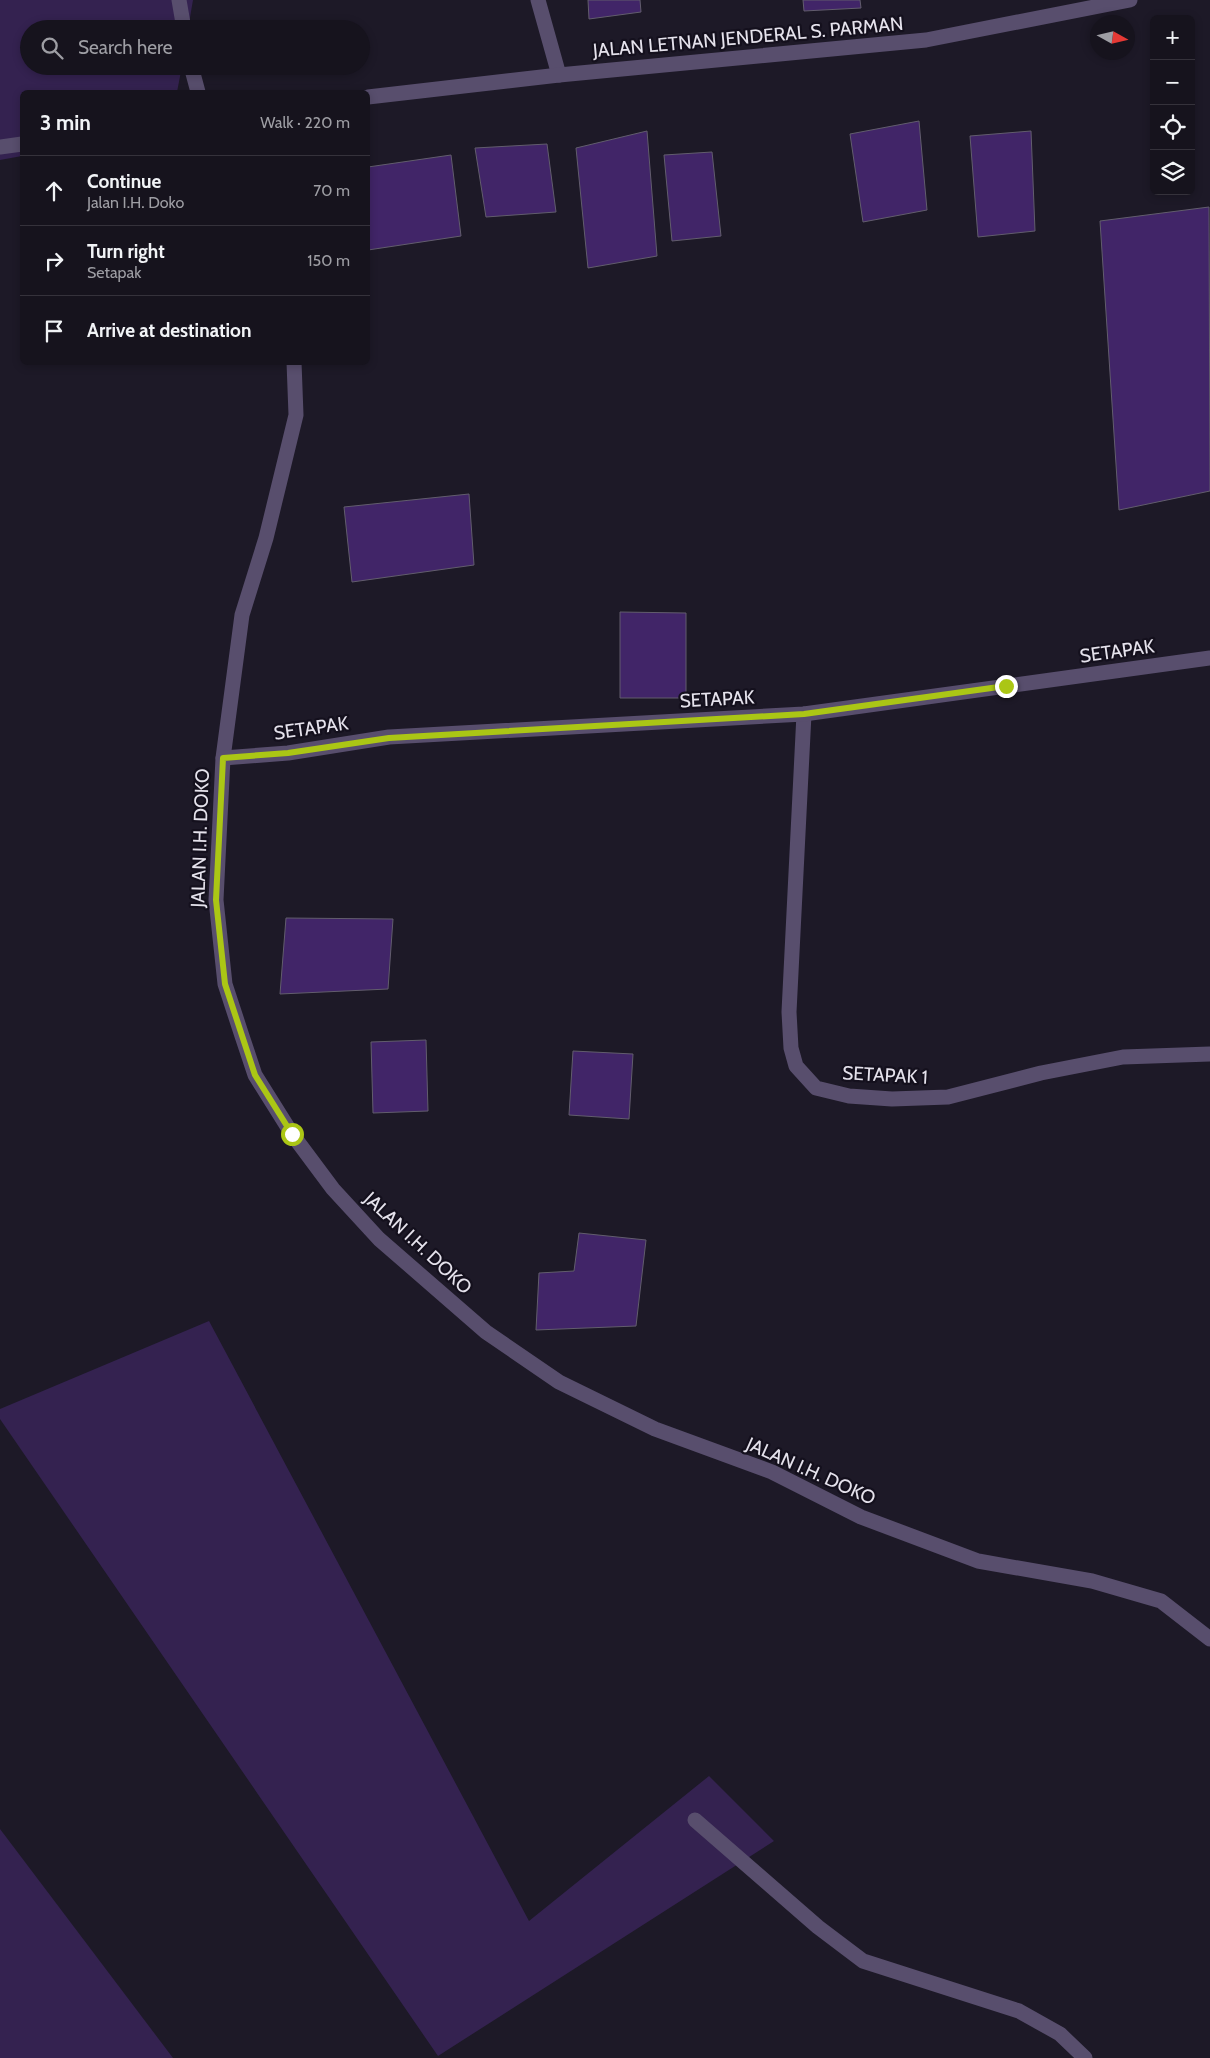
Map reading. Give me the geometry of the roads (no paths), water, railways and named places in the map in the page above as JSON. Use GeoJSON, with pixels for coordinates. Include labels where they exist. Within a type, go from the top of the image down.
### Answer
{"type":"FeatureCollection","features":[{"type":"Feature","properties":{"kind":"street"},"geometry":{"type":"LineString","coordinates":[[179,0],[182,20]]}},
{"type":"Feature","properties":{"kind":"street"},"geometry":{"type":"LineString","coordinates":[[538,0],[559,75]]}},
{"type":"Feature","properties":{"kind":"street","name":"JALAN LETNAN JENDERAL S. PARMAN"},"geometry":{"type":"LineString","coordinates":[[370,97],[559,75],[926,40],[1130,0]]}},
{"type":"Feature","properties":{"kind":"street"},"geometry":{"type":"LineString","coordinates":[[193,75],[197,90]]}},
{"type":"Feature","properties":{"kind":"street"},"geometry":{"type":"LineString","coordinates":[[0,146],[20,144]]}},
{"type":"Feature","properties":{"kind":"street","name":"JALAN I.H. DOKO"},"geometry":{"type":"LineString","coordinates":[[294,365],[296,416],[266,538],[242,615],[223,758],[216,900],[228,992],[255,1075],[292,1134],[333,1189],[379,1239],[486,1332],[559,1382],[655,1429],[772,1472],[861,1517],[978,1561],[1092,1581],[1161,1601],[1210,1639]]}},
{"type":"Feature","properties":{"kind":"street","name":"SETAPAK"},"geometry":{"type":"LineString","coordinates":[[223,758],[288,753],[389,738],[804,714],[1210,658]]}},
{"type":"Feature","properties":{"kind":"street","name":"SETAPAK 1"},"geometry":{"type":"LineString","coordinates":[[804,714],[790,1012],[792,1048],[796,1066],[816,1088],[849,1096],[892,1098],[948,1097],[1041,1073],[1123,1057],[1210,1054]]}},
{"type":"Feature","properties":{"kind":"street"},"geometry":{"type":"LineString","coordinates":[[695,1820],[818,1927],[864,1961],[1018,2011],[1060,2034],[1085,2058]]}}]}
